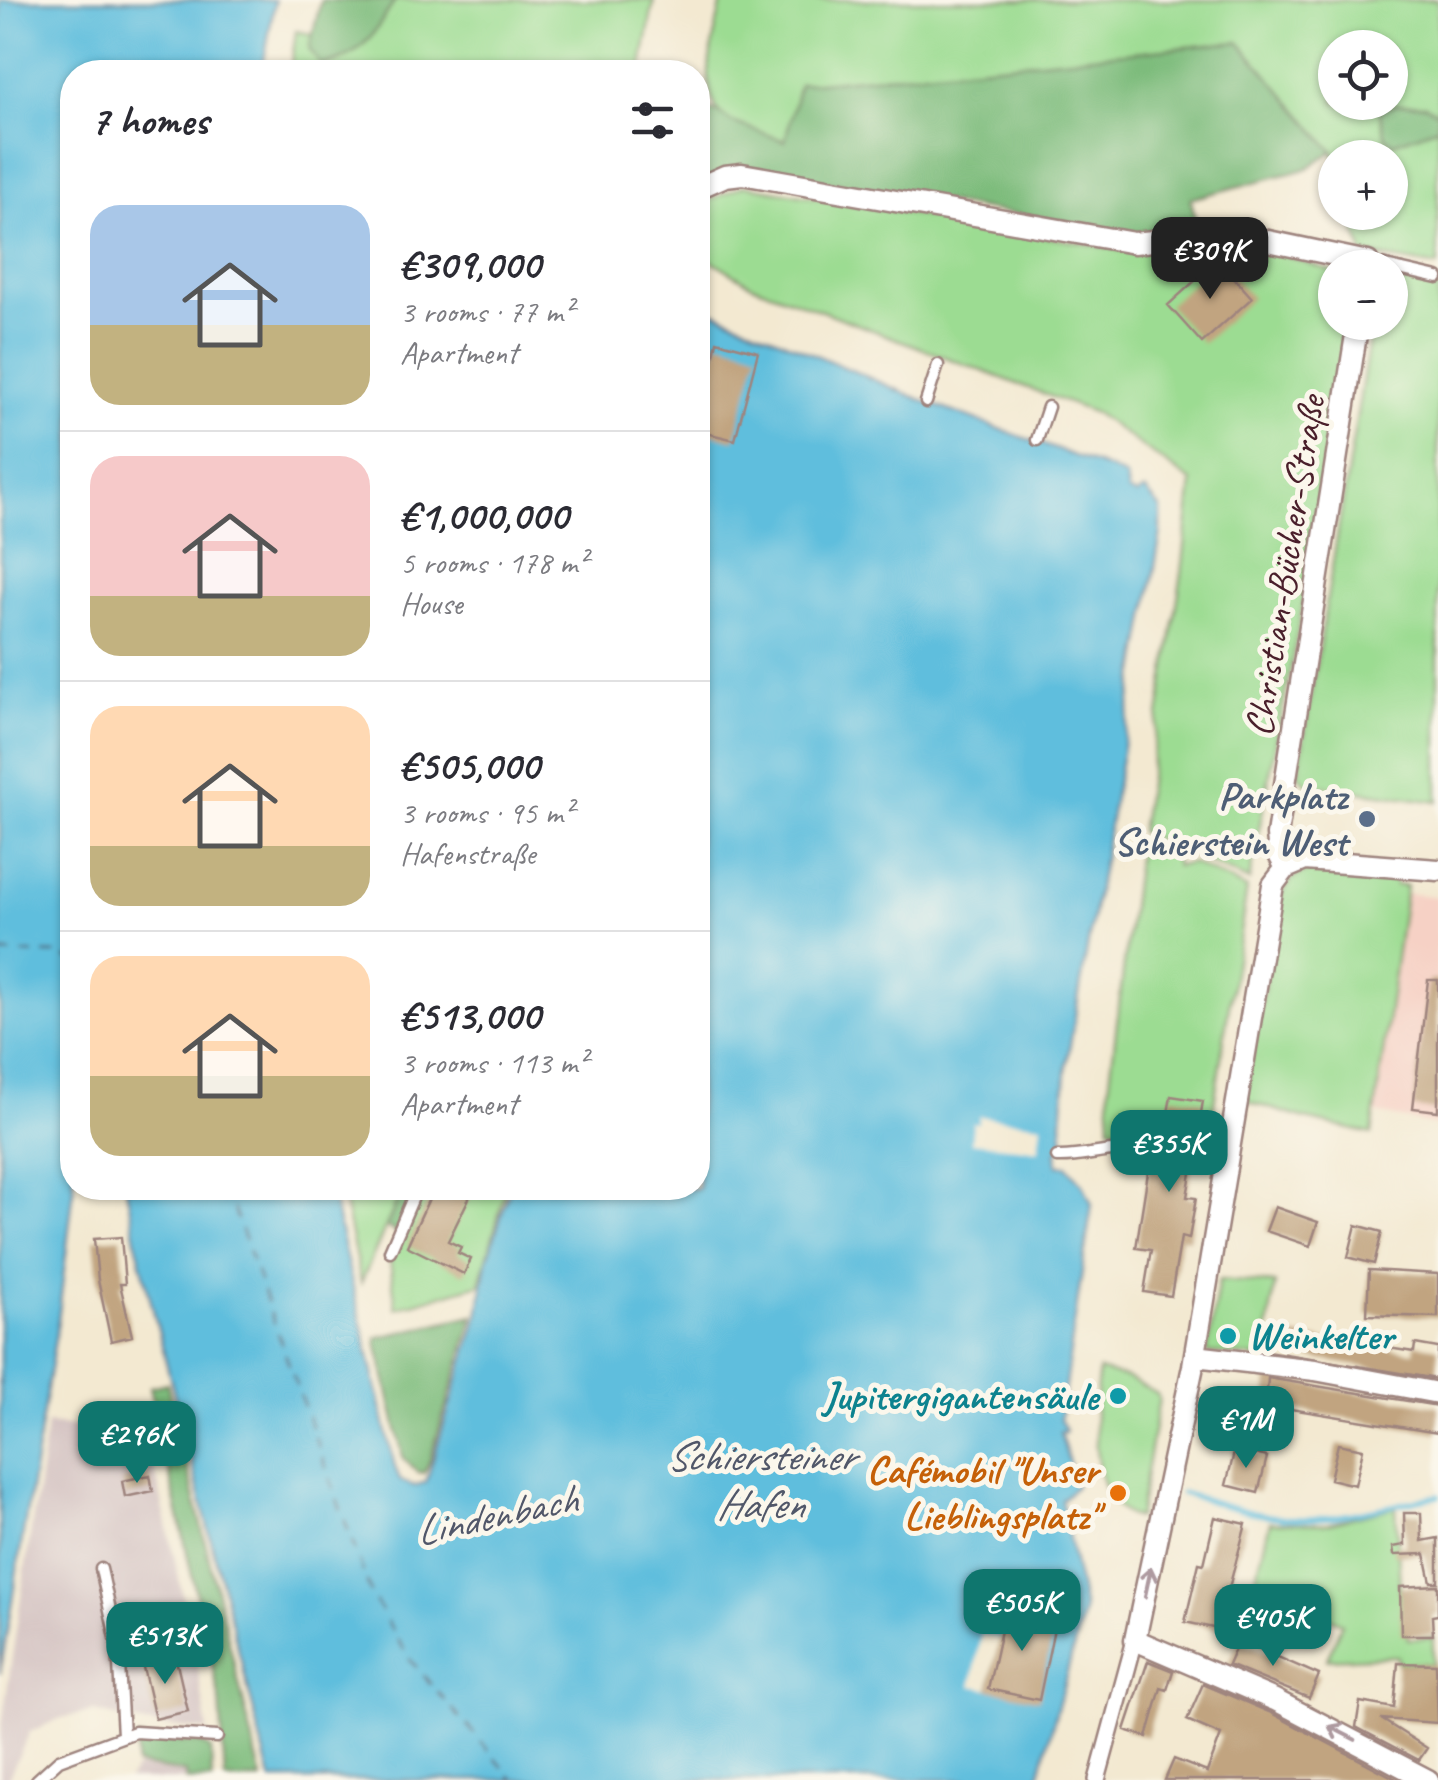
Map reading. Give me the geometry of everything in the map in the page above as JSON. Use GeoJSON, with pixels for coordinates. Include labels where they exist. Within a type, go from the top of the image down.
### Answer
{"type":"FeatureCollection","features":[{"type":"Feature","properties":{"kind":"street"},"geometry":{"type":"LineString","coordinates":[[710,183],[742,174],[1134,243],[1230,232],[1318,252]]}},
{"type":"Feature","properties":{"kind":"street","name":"Christian-Bücher-Straße"},"geometry":{"type":"LineString","coordinates":[[1286,868],[1279,855],[1277,836],[1355,340]]}},
{"type":"Feature","properties":{"kind":"street"},"geometry":{"type":"LineString","coordinates":[[1097,1780],[1135,1640],[1201,1357],[1273,884],[1295,862],[1316,859],[1438,870]]}},
{"type":"Feature","properties":{"kind":"street"},"geometry":{"type":"LineString","coordinates":[[1201,1357],[1314,1370],[1438,1393]]}},
{"type":"Feature","properties":{"kind":"street"},"geometry":{"type":"LineString","coordinates":[[1135,1640],[1275,1700],[1428,1780]]}},
{"type":"Feature","properties":{"kind":"lane"},"geometry":{"type":"LineString","coordinates":[[1408,272],[1438,278]]}},
{"type":"Feature","properties":{"kind":"lane"},"geometry":{"type":"LineString","coordinates":[[926,402],[938,365]]}},
{"type":"Feature","properties":{"kind":"lane"},"geometry":{"type":"LineString","coordinates":[[1038,440],[1048,407]]}},
{"type":"Feature","properties":{"kind":"lane"},"geometry":{"type":"LineString","coordinates":[[1057,1157],[1072,1158],[1120,1148],[1139,1151]]}},
{"type":"Feature","properties":{"kind":"lane"},"geometry":{"type":"LineString","coordinates":[[390,1252],[412,1200]]}},
{"type":"Feature","properties":{"kind":"lane"},"geometry":{"type":"LineString","coordinates":[[102,1569],[118,1647],[123,1735]]}},
{"type":"Feature","properties":{"kind":"lane"},"geometry":{"type":"LineString","coordinates":[[37,1780],[59,1760],[135,1732],[217,1737]]}},
{"type":"Feature","properties":{"kind":"shaded area"},"geometry":{"type":"Polygon","coordinates":[[[1406,893],[1438,897],[1438,1126],[1376,1113],[1406,893]]]}},
{"type":"Feature","properties":{"kind":"shaded area"},"geometry":{"type":"Polygon","coordinates":[[[47,1424],[147,1434],[195,1651],[208,1731],[145,1724],[94,1712],[61,1718],[30,1732],[7,1780],[0,1780],[0,1737],[47,1424]]]}},
{"type":"Feature","properties":{"kind":"shaded area"},"geometry":{"type":"Polygon","coordinates":[[[137,1767],[185,1774],[184,1780],[127,1780],[137,1767]]]}},
{"type":"Feature","properties":{"kind":"green space"},"geometry":{"type":"Polygon","coordinates":[[[321,0],[394,0],[373,34],[345,58],[317,60],[309,49],[321,0]]]}},
{"type":"Feature","properties":{"kind":"green space"},"geometry":{"type":"Polygon","coordinates":[[[355,0],[654,0],[643,60],[292,60],[296,31],[348,41],[355,0]]]}},
{"type":"Feature","properties":{"kind":"green space"},"geometry":{"type":"Polygon","coordinates":[[[722,0],[1438,0],[1438,112],[1425,105],[1396,140],[1318,140],[1318,151],[785,141],[733,123],[720,113],[710,90],[710,62],[722,0]]]}},
{"type":"Feature","properties":{"kind":"green space"},"geometry":{"type":"Polygon","coordinates":[[[1239,42],[1324,140],[1318,140],[1318,161],[1306,169],[1190,199],[1198,227],[1127,233],[742,168],[710,179],[710,110],[785,141],[799,84],[1239,42]]]}},
{"type":"Feature","properties":{"kind":"green space"},"geometry":{"type":"Polygon","coordinates":[[[1408,104],[1425,105],[1438,112],[1438,127],[1401,140],[1386,138],[1381,120],[1408,120],[1408,104]]]}},
{"type":"Feature","properties":{"kind":"green space"},"geometry":{"type":"Polygon","coordinates":[[[1438,127],[1438,267],[1408,262],[1408,250],[1362,250],[1356,230],[1408,230],[1408,140],[1401,140],[1438,127]]]}},
{"type":"Feature","properties":{"kind":"green space"},"geometry":{"type":"Polygon","coordinates":[[[744,185],[1123,250],[1234,246],[1318,266],[1318,340],[1347,340],[1308,579],[1249,881],[1140,832],[1182,573],[1192,482],[1095,413],[752,285],[710,259],[710,200],[744,185]]]}},
{"type":"Feature","properties":{"kind":"green space"},"geometry":{"type":"Polygon","coordinates":[[[1408,281],[1438,287],[1438,802],[1307,784],[1298,775],[1369,340],[1408,340],[1408,281]]]}},
{"type":"Feature","properties":{"kind":"green space"},"geometry":{"type":"Polygon","coordinates":[[[1139,841],[1174,856],[1176,866],[1192,863],[1247,889],[1208,1143],[1110,1127],[1109,1088],[1139,841]]]}},
{"type":"Feature","properties":{"kind":"green space"},"geometry":{"type":"Polygon","coordinates":[[[1313,868],[1395,874],[1395,885],[1406,886],[1372,1134],[1243,1100],[1282,893],[1293,878],[1313,868]]]}},
{"type":"Feature","properties":{"kind":"green space"},"geometry":{"type":"Polygon","coordinates":[[[344,1200],[398,1200],[361,1283],[344,1200]]]}},
{"type":"Feature","properties":{"kind":"green space"},"geometry":{"type":"Polygon","coordinates":[[[398,1200],[418,1200],[402,1235],[386,1227],[398,1200]]]}},
{"type":"Feature","properties":{"kind":"green space"},"geometry":{"type":"Polygon","coordinates":[[[418,1200],[503,1200],[480,1284],[396,1308],[390,1261],[418,1200]]]}},
{"type":"Feature","properties":{"kind":"green space"},"geometry":{"type":"Polygon","coordinates":[[[1219,1280],[1275,1284],[1263,1358],[1207,1353],[1219,1280]]]}},
{"type":"Feature","properties":{"kind":"green space"},"geometry":{"type":"Polygon","coordinates":[[[474,1315],[429,1463],[424,1473],[417,1472],[403,1457],[376,1338],[474,1315]]]}},
{"type":"Feature","properties":{"kind":"green space"},"geometry":{"type":"Polygon","coordinates":[[[1099,1370],[1127,1378],[1157,1394],[1159,1399],[1138,1518],[1121,1510],[1109,1496],[1101,1477],[1095,1431],[1099,1370]]]}},
{"type":"Feature","properties":{"kind":"green space"},"geometry":{"type":"Polygon","coordinates":[[[167,1383],[262,1780],[225,1780],[220,1701],[150,1387],[167,1383]]]}},
{"type":"Feature","properties":{"kind":"green space"},"geometry":{"type":"Polygon","coordinates":[[[1396,1507],[1400,1587],[1408,1639],[1433,1638],[1433,1664],[1398,1663],[1397,1656],[1327,1659],[1342,1623],[1316,1612],[1307,1631],[1249,1605],[1270,1522],[1325,1524],[1396,1507]]]}},
{"type":"Feature","properties":{"kind":"green space"},"geometry":{"type":"Polygon","coordinates":[[[137,1739],[200,1743],[211,1749],[212,1780],[186,1780],[186,1773],[136,1765],[137,1739]]]}},
{"type":"Feature","properties":{"kind":"water"},"geometry":{"type":"Polygon","coordinates":[[[0,0],[275,0],[264,60],[60,60],[60,1200],[73,1200],[58,1321],[0,1674],[0,0]]]}},
{"type":"Feature","properties":{"kind":"water","name":"Schiersteiner Hafen"},"geometry":{"type":"Polygon","coordinates":[[[710,312],[926,402],[1110,469],[1126,477],[1128,491],[1136,495],[1145,490],[1161,509],[1161,533],[1067,1062],[1064,1147],[1057,1151],[1058,1165],[1067,1165],[1083,1184],[1092,1204],[1060,1420],[1076,1486],[1061,1500],[1084,1609],[1038,1780],[271,1780],[128,1200],[333,1200],[395,1467],[400,1480],[414,1486],[426,1482],[478,1315],[487,1261],[506,1200],[710,1200],[710,312]]]}},
{"type":"Feature","properties":{"kind":"pier"},"geometry":{"type":"Polygon","coordinates":[[[979,1116],[1042,1124],[1039,1150],[971,1142],[973,1123],[978,1123],[979,1116]]]}},
{"type":"Feature","properties":{"kind":"pier"},"geometry":{"type":"Polygon","coordinates":[[[982,1634],[1000,1638],[988,1689],[971,1686],[982,1634]]]}},
{"type":"Feature","properties":{"kind":"building"},"geometry":{"type":"Polygon","coordinates":[[[1218,260],[1252,298],[1202,343],[1168,305],[1218,260]]]}},
{"type":"Feature","properties":{"kind":"building"},"geometry":{"type":"Polygon","coordinates":[[[717,341],[758,352],[735,440],[710,434],[710,374],[717,341]]]}},
{"type":"Feature","properties":{"kind":"building"},"geometry":{"type":"Polygon","coordinates":[[[1428,980],[1438,980],[1438,1111],[1413,1108],[1428,980]]]}},
{"type":"Feature","properties":{"kind":"building"},"geometry":{"type":"Polygon","coordinates":[[[1171,1096],[1203,1101],[1187,1197],[1196,1198],[1189,1239],[1181,1237],[1171,1296],[1144,1292],[1151,1250],[1136,1248],[1153,1141],[1163,1142],[1171,1096]]]}},
{"type":"Feature","properties":{"kind":"building"},"geometry":{"type":"Polygon","coordinates":[[[428,1200],[468,1200],[448,1241],[461,1247],[458,1253],[471,1259],[464,1274],[407,1246],[428,1200]]]}},
{"type":"Feature","properties":{"kind":"building"},"geometry":{"type":"Polygon","coordinates":[[[1275,1207],[1318,1222],[1310,1246],[1266,1231],[1275,1207]]]}},
{"type":"Feature","properties":{"kind":"building"},"geometry":{"type":"Polygon","coordinates":[[[1356,1225],[1382,1232],[1374,1264],[1348,1257],[1356,1225]]]}},
{"type":"Feature","properties":{"kind":"building"},"geometry":{"type":"Polygon","coordinates":[[[121,1237],[125,1284],[120,1284],[132,1336],[111,1341],[94,1239],[121,1237]]]}},
{"type":"Feature","properties":{"kind":"building"},"geometry":{"type":"Polygon","coordinates":[[[1369,1270],[1438,1274],[1438,1317],[1367,1315],[1369,1270]]]}},
{"type":"Feature","properties":{"kind":"building"},"geometry":{"type":"Polygon","coordinates":[[[1269,1333],[1365,1345],[1365,1334],[1389,1338],[1388,1348],[1414,1352],[1415,1344],[1438,1348],[1437,1379],[1267,1351],[1269,1333]]]}},
{"type":"Feature","properties":{"kind":"building"},"geometry":{"type":"Polygon","coordinates":[[[1268,1378],[1438,1406],[1438,1433],[1266,1405],[1268,1378]]]}},
{"type":"Feature","properties":{"kind":"building"},"geometry":{"type":"Polygon","coordinates":[[[1338,1444],[1363,1449],[1355,1485],[1330,1479],[1338,1444]]]}},
{"type":"Feature","properties":{"kind":"building"},"geometry":{"type":"Polygon","coordinates":[[[1235,1449],[1267,1457],[1258,1493],[1226,1485],[1235,1449]]]}},
{"type":"Feature","properties":{"kind":"building"},"geometry":{"type":"Polygon","coordinates":[[[150,1475],[153,1491],[125,1497],[122,1481],[150,1475]]]}},
{"type":"Feature","properties":{"kind":"building"},"geometry":{"type":"Polygon","coordinates":[[[1404,1513],[1421,1513],[1422,1541],[1438,1538],[1438,1582],[1431,1582],[1425,1554],[1394,1555],[1393,1547],[1405,1545],[1404,1513]]]}},
{"type":"Feature","properties":{"kind":"building"},"geometry":{"type":"Polygon","coordinates":[[[1215,1517],[1246,1524],[1218,1629],[1185,1622],[1215,1517]]]}},
{"type":"Feature","properties":{"kind":"building"},"geometry":{"type":"Polygon","coordinates":[[[1438,1585],[1433,1635],[1401,1635],[1400,1587],[1438,1585]]]}},
{"type":"Feature","properties":{"kind":"building"},"geometry":{"type":"Polygon","coordinates":[[[1006,1608],[1056,1619],[1039,1700],[988,1689],[1006,1608]]]}},
{"type":"Feature","properties":{"kind":"building"},"geometry":{"type":"Polygon","coordinates":[[[1239,1640],[1319,1675],[1309,1698],[1228,1665],[1239,1640]]]}},
{"type":"Feature","properties":{"kind":"building"},"geometry":{"type":"Polygon","coordinates":[[[175,1655],[188,1711],[155,1719],[142,1663],[175,1655]]]}},
{"type":"Feature","properties":{"kind":"building"},"geometry":{"type":"Polygon","coordinates":[[[1148,1661],[1173,1671],[1167,1690],[1161,1688],[1147,1737],[1125,1730],[1148,1661]]]}},
{"type":"Feature","properties":{"kind":"building"},"geometry":{"type":"Polygon","coordinates":[[[1398,1663],[1436,1664],[1438,1723],[1381,1719],[1427,1748],[1419,1760],[1356,1727],[1360,1702],[1394,1708],[1398,1663]]]}},
{"type":"Feature","properties":{"kind":"building"},"geometry":{"type":"Polygon","coordinates":[[[1203,1684],[1269,1712],[1398,1780],[1165,1780],[1174,1759],[1207,1772],[1221,1735],[1187,1720],[1203,1684]]]}},
{"type":"Feature","properties":{"kind":"waterway","name":"Lindenbach"},"geometry":{"type":"LineString","coordinates":[[1181,1493],[1256,1513],[1301,1519],[1353,1514],[1438,1496]]}},
{"type":"Feature","properties":{"kind":"ferry route"},"geometry":{"type":"LineString","coordinates":[[0,953],[60,956]]}},
{"type":"Feature","properties":{"kind":"ferry route"},"geometry":{"type":"LineString","coordinates":[[230,1200],[371,1594],[411,1661],[514,1780]]}},
{"type":"Feature","properties":{"kind":"place","name":"Parkplatz Schierstein West"},"geometry":{"type":"Point","coordinates":[1367,819]}},
{"type":"Feature","properties":{"kind":"place","name":"Weinkelter"},"geometry":{"type":"Point","coordinates":[1228,1336]}},
{"type":"Feature","properties":{"kind":"place","name":"Jupitergigantensäule"},"geometry":{"type":"Point","coordinates":[1118,1396]}},
{"type":"Feature","properties":{"kind":"place","name":"Cafémobil \"Unser Lieblingsplatz\""},"geometry":{"type":"Point","coordinates":[1118,1493]}}]}
